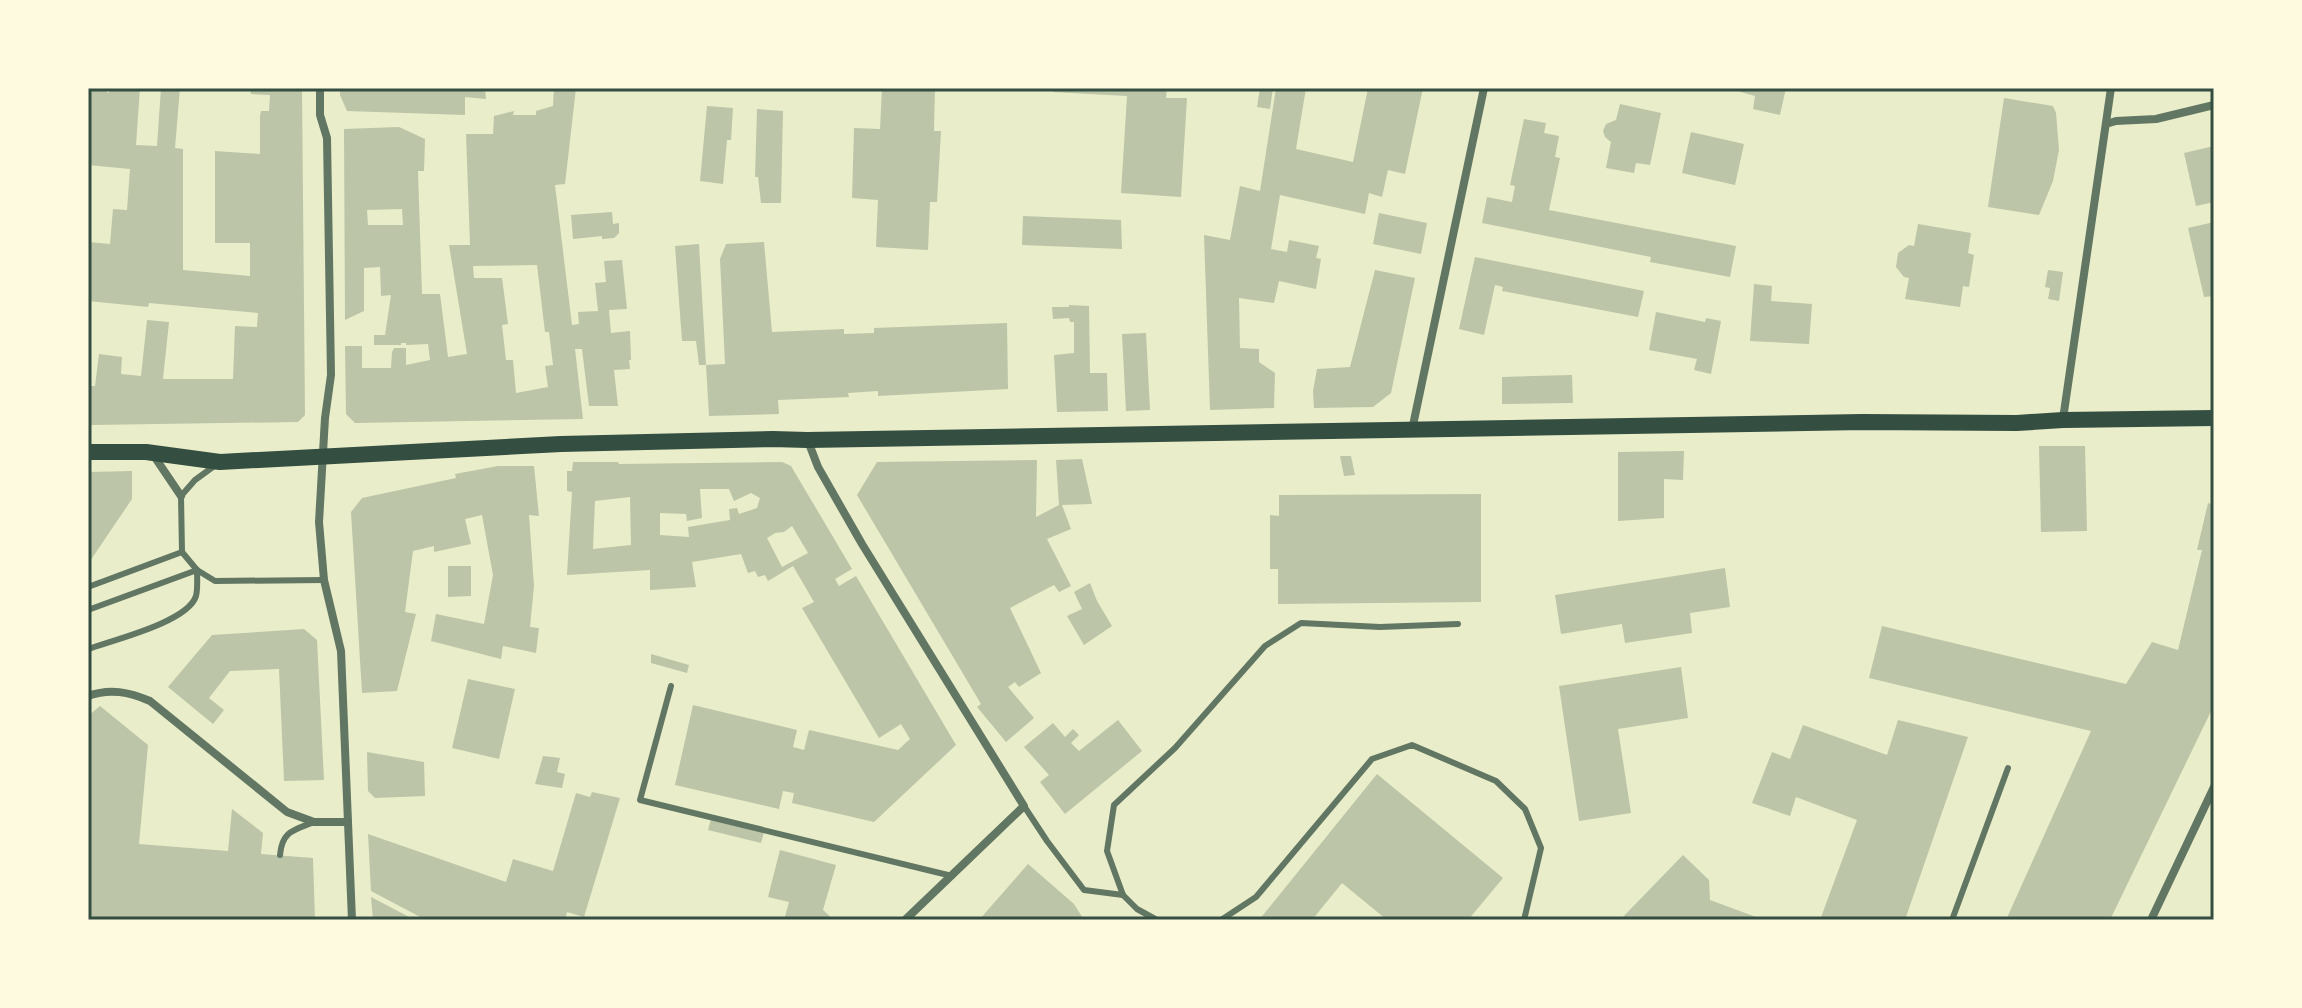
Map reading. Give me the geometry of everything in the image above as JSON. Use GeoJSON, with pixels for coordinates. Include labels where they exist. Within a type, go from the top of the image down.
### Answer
{"type":"FeatureCollection","features":[{"type":"Feature","properties":{"kind":"main road"},"geometry":{"type":"LineString","coordinates":[[88,452],[152,452],[220,462],[561,444],[773,439],[2214,418]]}},
{"type":"Feature","properties":{"kind":"street"},"geometry":{"type":"LineString","coordinates":[[320,88],[320,115],[327,138],[331,375],[319,522],[324,580],[341,651],[352,920]]}},
{"type":"Feature","properties":{"kind":"street"},"geometry":{"type":"LineString","coordinates":[[1412,430],[1484,88]]}},
{"type":"Feature","properties":{"kind":"street"},"geometry":{"type":"LineString","coordinates":[[2063,420],[2111,88]]}},
{"type":"Feature","properties":{"kind":"street"},"geometry":{"type":"LineString","coordinates":[[2106,124],[2156,119],[2214,105]]}},
{"type":"Feature","properties":{"kind":"street"},"geometry":{"type":"LineString","coordinates":[[807,440],[818,467],[862,544],[1024,806],[905,920]]}},
{"type":"Feature","properties":{"kind":"street"},"geometry":{"type":"LineString","coordinates":[[152,452],[181,496]]}},
{"type":"Feature","properties":{"kind":"street"},"geometry":{"type":"LineString","coordinates":[[88,696],[125,691],[150,701],[287,812],[314,822],[348,822]]}},
{"type":"Feature","properties":{"kind":"street"},"geometry":{"type":"LineString","coordinates":[[2151,920],[2214,787]]}},
{"type":"Feature","properties":{"kind":"lane"},"geometry":{"type":"LineString","coordinates":[[220,462],[195,480],[181,496],[182,552],[197,570],[215,581],[324,580]]}},
{"type":"Feature","properties":{"kind":"lane"},"geometry":{"type":"LineString","coordinates":[[88,587],[182,552]]}},
{"type":"Feature","properties":{"kind":"lane"},"geometry":{"type":"LineString","coordinates":[[88,610],[197,570]]}},
{"type":"Feature","properties":{"kind":"lane"},"geometry":{"type":"LineString","coordinates":[[88,649],[174,618],[189,607],[196,597],[197,570]]}},
{"type":"Feature","properties":{"kind":"lane"},"geometry":{"type":"LineString","coordinates":[[1157,920],[1137,909],[1123,895],[1107,851],[1114,805],[1175,748],[1265,646],[1301,623],[1380,627],[1458,624]]}},
{"type":"Feature","properties":{"kind":"lane"},"geometry":{"type":"LineString","coordinates":[[671,686],[640,800],[952,876]]}},
{"type":"Feature","properties":{"kind":"lane"},"geometry":{"type":"LineString","coordinates":[[1221,920],[1256,897],[1372,759],[1412,745],[1496,781],[1525,809],[1541,848],[1524,920]]}},
{"type":"Feature","properties":{"kind":"lane"},"geometry":{"type":"LineString","coordinates":[[1952,920],[2008,768]]}},
{"type":"Feature","properties":{"kind":"lane"},"geometry":{"type":"LineString","coordinates":[[1024,806],[1084,890],[1123,895]]}},
{"type":"Feature","properties":{"kind":"lane"},"geometry":{"type":"LineString","coordinates":[[280,855],[281,843],[290,831],[314,822]]}},
{"type":"Feature","properties":{"kind":"building"},"geometry":{"type":"Polygon","coordinates":[[[88,88],[104,88],[108,93],[114,88],[140,88],[136,145],[157,146],[161,88],[180,88],[175,148],[183,149],[183,270],[250,276],[250,243],[215,243],[215,151],[260,154],[260,116],[261,111],[269,111],[270,95],[251,94],[250,88],[302,88],[305,415],[298,422],[91,425],[88,431],[88,386],[95,386],[99,354],[122,357],[121,374],[141,376],[147,320],[169,322],[163,379],[233,379],[235,326],[257,327],[258,313],[88,301],[88,242],[110,244],[113,209],[127,210],[130,169],[88,165],[88,88]]]}},
{"type":"Feature","properties":{"kind":"building"},"geometry":{"type":"Polygon","coordinates":[[[340,88],[485,88],[486,99],[465,97],[465,115],[347,111],[340,88]]]}},
{"type":"Feature","properties":{"kind":"building"},"geometry":{"type":"Polygon","coordinates":[[[554,88],[576,88],[565,184],[555,185],[572,325],[579,324],[578,312],[598,311],[595,283],[606,282],[604,261],[622,260],[627,309],[609,310],[611,333],[630,331],[631,360],[630,369],[614,370],[618,406],[589,406],[582,349],[575,349],[583,419],[355,423],[346,414],[345,346],[362,346],[362,368],[391,368],[394,348],[406,348],[406,365],[430,360],[428,344],[374,345],[374,335],[385,335],[391,295],[381,296],[380,267],[364,268],[364,311],[345,320],[344,129],[399,127],[425,139],[424,171],[418,171],[422,294],[440,294],[448,357],[467,354],[449,245],[470,245],[466,134],[493,134],[494,116],[514,111],[513,115],[536,115],[536,111],[553,106],[554,88]],[[402,209],[367,210],[368,225],[403,225],[402,209]],[[537,265],[473,266],[474,278],[502,278],[508,324],[502,325],[506,360],[513,360],[516,393],[548,387],[545,366],[553,365],[549,332],[545,332],[537,265]]]}},
{"type":"Feature","properties":{"kind":"building"},"geometry":{"type":"Polygon","coordinates":[[[882,88],[935,88],[934,131],[941,131],[937,202],[930,202],[928,250],[876,247],[878,200],[852,198],[854,128],[880,129],[882,88]]]}},
{"type":"Feature","properties":{"kind":"building"},"geometry":{"type":"Polygon","coordinates":[[[1053,88],[1167,88],[1166,98],[1187,98],[1181,197],[1121,193],[1127,96],[1053,92],[1053,88]]]}},
{"type":"Feature","properties":{"kind":"building"},"geometry":{"type":"Polygon","coordinates":[[[1260,88],[1273,88],[1270,109],[1257,107],[1260,88]]]}},
{"type":"Feature","properties":{"kind":"building"},"geometry":{"type":"Polygon","coordinates":[[[1276,88],[1306,88],[1296,149],[1353,162],[1368,88],[1423,88],[1405,174],[1388,170],[1382,197],[1369,193],[1365,214],[1280,195],[1271,249],[1287,252],[1289,240],[1319,246],[1316,258],[1321,259],[1316,289],[1279,281],[1274,303],[1239,298],[1240,348],[1259,349],[1259,362],[1275,373],[1274,408],[1210,410],[1204,235],[1230,240],[1240,186],[1260,191],[1276,88]]]}},
{"type":"Feature","properties":{"kind":"building"},"geometry":{"type":"Polygon","coordinates":[[[1727,88],[1786,88],[1780,115],[1753,109],[1755,96],[1727,88]]]}},
{"type":"Feature","properties":{"kind":"building"},"geometry":{"type":"Polygon","coordinates":[[[2004,98],[2053,106],[2056,113],[2059,150],[2053,181],[2039,215],[1988,207],[2004,98]]]}},
{"type":"Feature","properties":{"kind":"building"},"geometry":{"type":"Polygon","coordinates":[[[1620,104],[1661,113],[1650,165],[1636,163],[1634,173],[1606,168],[1611,142],[1603,131],[1606,124],[1616,120],[1620,104]]]}},
{"type":"Feature","properties":{"kind":"building"},"geometry":{"type":"Polygon","coordinates":[[[707,106],[733,108],[723,184],[700,181],[707,106]]]}},
{"type":"Feature","properties":{"kind":"building"},"geometry":{"type":"Polygon","coordinates":[[[757,109],[783,111],[781,203],[761,203],[758,177],[755,177],[757,109]]]}},
{"type":"Feature","properties":{"kind":"building"},"geometry":{"type":"Polygon","coordinates":[[[1524,119],[1546,123],[1544,133],[1559,136],[1555,157],[1560,158],[1549,210],[1736,246],[1730,277],[1650,262],[1651,257],[1482,223],[1487,197],[1512,202],[1515,186],[1510,185],[1524,119]]]}},
{"type":"Feature","properties":{"kind":"building"},"geometry":{"type":"Polygon","coordinates":[[[1691,132],[1744,144],[1735,185],[1682,173],[1691,132]]]}},
{"type":"Feature","properties":{"kind":"building"},"geometry":{"type":"Polygon","coordinates":[[[2214,146],[2214,202],[2196,206],[2184,153],[2214,146]]]}},
{"type":"Feature","properties":{"kind":"building"},"geometry":{"type":"Polygon","coordinates":[[[612,212],[613,224],[619,223],[619,233],[614,238],[573,239],[571,215],[612,212]]]}},
{"type":"Feature","properties":{"kind":"building"},"geometry":{"type":"Polygon","coordinates":[[[1379,213],[1427,223],[1421,254],[1373,244],[1379,213]]]}},
{"type":"Feature","properties":{"kind":"building"},"geometry":{"type":"Polygon","coordinates":[[[1023,216],[1121,220],[1122,249],[1022,245],[1023,216]]]}},
{"type":"Feature","properties":{"kind":"building"},"geometry":{"type":"Polygon","coordinates":[[[2214,222],[2214,296],[2204,297],[2188,228],[2214,222]]]}},
{"type":"Feature","properties":{"kind":"building"},"geometry":{"type":"Polygon","coordinates":[[[1918,224],[1971,233],[1968,253],[1974,255],[1969,287],[1963,286],[1960,307],[1905,299],[1909,278],[1904,277],[1896,267],[1898,253],[1909,245],[1914,246],[1918,224]]]}},
{"type":"Feature","properties":{"kind":"building"},"geometry":{"type":"Polygon","coordinates":[[[764,242],[772,332],[844,329],[844,334],[874,333],[874,328],[1007,323],[1008,389],[878,396],[878,391],[848,393],[849,397],[778,400],[779,414],[709,416],[706,365],[725,364],[720,259],[726,244],[764,242]]]}},
{"type":"Feature","properties":{"kind":"building"},"geometry":{"type":"Polygon","coordinates":[[[699,244],[706,365],[699,365],[696,341],[682,341],[675,246],[699,244]]]}},
{"type":"Feature","properties":{"kind":"building"},"geometry":{"type":"Polygon","coordinates":[[[1475,257],[1644,291],[1638,317],[1502,291],[1503,287],[1495,285],[1484,335],[1459,329],[1475,257]]]}},
{"type":"Feature","properties":{"kind":"building"},"geometry":{"type":"Polygon","coordinates":[[[1375,270],[1415,278],[1391,393],[1373,407],[1314,408],[1317,369],[1350,367],[1375,270]]]}},
{"type":"Feature","properties":{"kind":"building"},"geometry":{"type":"Polygon","coordinates":[[[2048,270],[2063,272],[2059,301],[2048,299],[2050,288],[2045,287],[2048,270]]]}},
{"type":"Feature","properties":{"kind":"building"},"geometry":{"type":"Polygon","coordinates":[[[1754,284],[1772,286],[1771,301],[1812,304],[1809,344],[1750,341],[1754,284]]]}},
{"type":"Feature","properties":{"kind":"building"},"geometry":{"type":"Polygon","coordinates":[[[1089,306],[1090,373],[1107,373],[1108,411],[1057,412],[1054,355],[1074,353],[1074,322],[1070,322],[1069,318],[1053,319],[1052,307],[1089,306]]]}},
{"type":"Feature","properties":{"kind":"building"},"geometry":{"type":"Polygon","coordinates":[[[1656,312],[1705,322],[1706,318],[1721,321],[1711,374],[1694,370],[1697,359],[1649,350],[1656,312]]]}},
{"type":"Feature","properties":{"kind":"building"},"geometry":{"type":"Polygon","coordinates":[[[1146,333],[1150,410],[1126,411],[1122,334],[1146,333]]]}},
{"type":"Feature","properties":{"kind":"building"},"geometry":{"type":"Polygon","coordinates":[[[1572,375],[1573,403],[1502,404],[1502,377],[1572,375]]]}},
{"type":"Feature","properties":{"kind":"building"},"geometry":{"type":"Polygon","coordinates":[[[2039,446],[2085,446],[2087,531],[2041,532],[2039,446]]]}},
{"type":"Feature","properties":{"kind":"building"},"geometry":{"type":"Polygon","coordinates":[[[1684,451],[1683,480],[1664,479],[1664,518],[1618,521],[1618,452],[1684,451]]]}},
{"type":"Feature","properties":{"kind":"building"},"geometry":{"type":"Polygon","coordinates":[[[1340,456],[1351,456],[1355,475],[1344,476],[1340,456]]]}},
{"type":"Feature","properties":{"kind":"building"},"geometry":{"type":"Polygon","coordinates":[[[1082,459],[1092,504],[1062,505],[1071,529],[1047,539],[1071,586],[1059,592],[1054,585],[1010,608],[1041,673],[1019,687],[1015,682],[1008,687],[1034,718],[1006,742],[977,707],[981,704],[857,495],[877,462],[1037,460],[1036,517],[1059,505],[1056,460],[1082,459]]]}},
{"type":"Feature","properties":{"kind":"building"},"geometry":{"type":"Polygon","coordinates":[[[573,462],[782,462],[791,466],[852,569],[835,579],[839,586],[856,576],[956,745],[874,822],[792,803],[794,793],[783,791],[779,809],[675,785],[693,705],[797,730],[793,747],[804,750],[809,730],[898,750],[910,739],[901,724],[879,738],[802,608],[814,602],[793,566],[768,581],[765,575],[758,577],[755,571],[748,573],[741,554],[692,562],[696,587],[650,590],[650,570],[567,575],[572,492],[567,491],[567,471],[572,471],[573,462]],[[700,489],[702,518],[687,521],[686,514],[660,513],[660,535],[689,537],[688,527],[730,520],[729,509],[737,508],[739,514],[757,508],[760,498],[751,493],[734,501],[729,489],[700,489]],[[630,497],[595,501],[593,549],[631,545],[630,497]],[[792,526],[767,538],[782,567],[808,553],[792,526]]]}},
{"type":"Feature","properties":{"kind":"building"},"geometry":{"type":"Polygon","coordinates":[[[498,466],[534,466],[539,516],[529,515],[534,586],[530,627],[539,628],[536,653],[503,646],[501,659],[431,641],[436,614],[484,624],[493,575],[482,515],[465,519],[471,544],[434,552],[434,546],[413,551],[405,612],[416,614],[397,691],[362,693],[351,512],[362,498],[498,466]]]}},
{"type":"Feature","properties":{"kind":"building"},"geometry":{"type":"Polygon","coordinates":[[[132,471],[132,499],[88,564],[88,472],[132,471]]]}},
{"type":"Feature","properties":{"kind":"building"},"geometry":{"type":"Polygon","coordinates":[[[1481,494],[1481,602],[1278,604],[1278,569],[1270,569],[1270,515],[1279,516],[1279,495],[1481,494]]]}},
{"type":"Feature","properties":{"kind":"building"},"geometry":{"type":"Polygon","coordinates":[[[2208,503],[2214,505],[2214,705],[2110,920],[2006,920],[2091,731],[1869,678],[1882,626],[2126,684],[2152,642],[2178,650],[2202,550],[2197,550],[2208,503]]]}},
{"type":"Feature","properties":{"kind":"building"},"geometry":{"type":"Polygon","coordinates":[[[448,566],[471,566],[471,596],[448,597],[448,566]]]}},
{"type":"Feature","properties":{"kind":"building"},"geometry":{"type":"Polygon","coordinates":[[[1725,568],[1730,607],[1690,613],[1692,633],[1625,643],[1622,624],[1561,634],[1555,595],[1725,568]]]}},
{"type":"Feature","properties":{"kind":"building"},"geometry":{"type":"Polygon","coordinates":[[[1090,583],[1112,626],[1084,645],[1067,616],[1082,609],[1074,592],[1090,583]]]}},
{"type":"Feature","properties":{"kind":"building"},"geometry":{"type":"Polygon","coordinates":[[[304,629],[317,640],[324,780],[284,781],[279,669],[230,671],[209,698],[224,710],[213,724],[168,687],[212,635],[304,629]]]}},
{"type":"Feature","properties":{"kind":"building"},"geometry":{"type":"Polygon","coordinates":[[[651,654],[689,665],[687,673],[651,663],[651,654]]]}},
{"type":"Feature","properties":{"kind":"building"},"geometry":{"type":"Polygon","coordinates":[[[1681,667],[1688,718],[1618,729],[1631,813],[1579,821],[1559,686],[1681,667]]]}},
{"type":"Feature","properties":{"kind":"building"},"geometry":{"type":"Polygon","coordinates":[[[468,679],[515,689],[499,759],[452,748],[468,679]]]}},
{"type":"Feature","properties":{"kind":"building"},"geometry":{"type":"Polygon","coordinates":[[[100,706],[148,745],[139,844],[228,851],[232,809],[263,833],[261,854],[313,858],[315,920],[88,920],[88,716],[100,706]]]}},
{"type":"Feature","properties":{"kind":"building"},"geometry":{"type":"Polygon","coordinates":[[[1118,720],[1142,751],[1065,814],[1040,782],[1049,775],[1024,747],[1053,723],[1065,737],[1073,729],[1079,735],[1071,743],[1079,751],[1118,720]]]}},
{"type":"Feature","properties":{"kind":"building"},"geometry":{"type":"Polygon","coordinates":[[[1898,720],[1968,737],[1905,920],[1820,920],[1857,820],[1796,797],[1790,816],[1752,803],[1772,752],[1790,759],[1803,725],[1887,755],[1898,720]]]}},
{"type":"Feature","properties":{"kind":"building"},"geometry":{"type":"Polygon","coordinates":[[[367,752],[424,762],[425,796],[375,798],[368,791],[367,752]]]}},
{"type":"Feature","properties":{"kind":"building"},"geometry":{"type":"Polygon","coordinates":[[[543,756],[560,758],[557,772],[565,774],[562,788],[535,784],[543,756]]]}},
{"type":"Feature","properties":{"kind":"building"},"geometry":{"type":"Polygon","coordinates":[[[1377,774],[1503,878],[1468,920],[1387,920],[1342,883],[1312,920],[1259,920],[1377,774]]]}},
{"type":"Feature","properties":{"kind":"building"},"geometry":{"type":"Polygon","coordinates":[[[592,792],[620,798],[584,917],[567,912],[565,920],[426,920],[371,891],[368,834],[506,882],[513,859],[553,871],[576,793],[590,797],[592,792]]]}},
{"type":"Feature","properties":{"kind":"building"},"geometry":{"type":"Polygon","coordinates":[[[711,819],[764,832],[761,843],[708,830],[711,819]]]}},
{"type":"Feature","properties":{"kind":"building"},"geometry":{"type":"Polygon","coordinates":[[[780,850],[836,865],[823,910],[834,920],[784,920],[789,902],[768,897],[780,850]]]}},
{"type":"Feature","properties":{"kind":"building"},"geometry":{"type":"Polygon","coordinates":[[[1683,855],[1709,880],[1710,900],[1764,920],[1620,920],[1683,855]]]}},
{"type":"Feature","properties":{"kind":"building"},"geometry":{"type":"Polygon","coordinates":[[[1028,864],[1074,904],[1084,920],[979,920],[1028,864]]]}},
{"type":"Feature","properties":{"kind":"building"},"geometry":{"type":"Polygon","coordinates":[[[371,897],[415,920],[373,920],[371,897]]]}}]}
